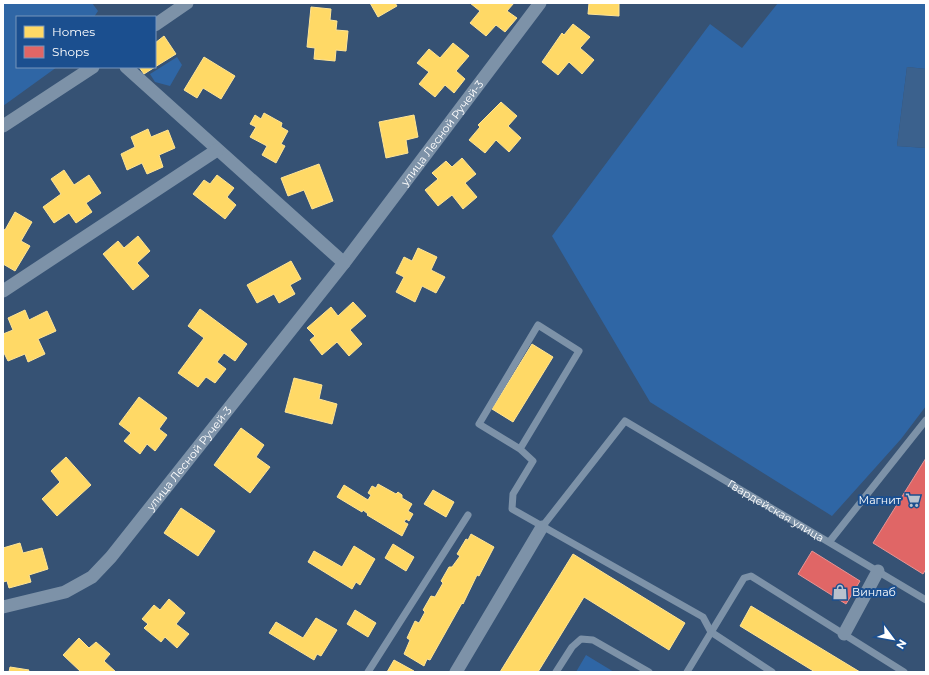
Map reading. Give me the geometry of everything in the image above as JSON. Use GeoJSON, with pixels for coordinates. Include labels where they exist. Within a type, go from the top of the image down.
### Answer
{"type":"FeatureCollection","features":[{"type":"Feature","properties":{"kind":"street"},"geometry":{"type":"LineString","coordinates":[[156,24],[187,3]]}},
{"type":"Feature","properties":{"kind":"street","name":"улица Лесной Ручей-3"},"geometry":{"type":"LineString","coordinates":[[3,607],[64,592],[92,577],[111,557],[344,263],[540,3]]}},
{"type":"Feature","properties":{"kind":"street"},"geometry":{"type":"LineString","coordinates":[[3,126],[91,68]]}},
{"type":"Feature","properties":{"kind":"street"},"geometry":{"type":"LineString","coordinates":[[127,68],[344,263]]}},
{"type":"Feature","properties":{"kind":"street"},"geometry":{"type":"LineString","coordinates":[[3,291],[217,150]]}},
{"type":"Feature","properties":{"kind":"street"},"geometry":{"type":"LineString","coordinates":[[456,672],[542,527]]}},
{"type":"Feature","properties":{"kind":"street"},"geometry":{"type":"LineString","coordinates":[[844,634],[878,570]]}},
{"type":"Feature","properties":{"kind":"lane"},"geometry":{"type":"LineString","coordinates":[[520,449],[580,351],[538,325],[479,424],[520,449],[533,461],[513,494],[512,509],[703,617],[711,632],[772,672]]}},
{"type":"Feature","properties":{"kind":"lane"},"geometry":{"type":"LineString","coordinates":[[830,541],[926,420]]}},
{"type":"Feature","properties":{"kind":"lane","name":"Гвардейская улица"},"geometry":{"type":"LineString","coordinates":[[542,527],[625,421],[830,541],[926,600]]}},
{"type":"Feature","properties":{"kind":"lane"},"geometry":{"type":"LineString","coordinates":[[368,672],[468,515]]}},
{"type":"Feature","properties":{"kind":"lane"},"geometry":{"type":"LineString","coordinates":[[687,672],[744,578],[751,576],[904,672]]}},
{"type":"Feature","properties":{"kind":"lane"},"geometry":{"type":"LineString","coordinates":[[556,672],[572,647],[580,639],[593,640],[649,672]]}},
{"type":"Feature","properties":{"kind":"shaded area"},"geometry":{"type":"Polygon","coordinates":[[[3,3],[92,3],[98,11],[95,16],[16,16],[16,68],[56,68],[3,106],[3,3]]]}},
{"type":"Feature","properties":{"kind":"shaded area"},"geometry":{"type":"Polygon","coordinates":[[[778,3],[926,3],[926,69],[907,67],[897,146],[926,148],[926,406],[901,439],[832,516],[650,402],[552,236],[710,24],[742,48],[778,3]]]}},
{"type":"Feature","properties":{"kind":"shaded area"},"geometry":{"type":"Polygon","coordinates":[[[177,57],[182,65],[170,86],[155,82],[150,74],[177,57]]]}},
{"type":"Feature","properties":{"kind":"shaded area"},"geometry":{"type":"Polygon","coordinates":[[[907,67],[926,69],[926,148],[897,146],[907,67]]]}},
{"type":"Feature","properties":{"kind":"shaded area"},"geometry":{"type":"Polygon","coordinates":[[[586,655],[614,672],[576,672],[586,655]]]}},
{"type":"Feature","properties":{"kind":"building: Homes"},"geometry":{"type":"Polygon","coordinates":[[[370,3],[395,3],[397,6],[378,17],[370,3]]]}},
{"type":"Feature","properties":{"kind":"building: Homes"},"geometry":{"type":"Polygon","coordinates":[[[470,3],[514,3],[507,11],[517,18],[505,32],[496,25],[486,36],[470,23],[480,11],[470,3]]]}},
{"type":"Feature","properties":{"kind":"building: Homes"},"geometry":{"type":"Polygon","coordinates":[[[589,3],[619,3],[619,16],[588,14],[589,3]]]}},
{"type":"Feature","properties":{"kind":"building: Homes"},"geometry":{"type":"Polygon","coordinates":[[[311,7],[331,9],[330,20],[337,21],[336,30],[348,31],[346,51],[336,50],[335,61],[314,59],[315,48],[307,47],[311,7]]]}},
{"type":"Feature","properties":{"kind":"building: Homes"},"geometry":{"type":"Polygon","coordinates":[[[573,24],[590,37],[580,48],[594,60],[582,74],[569,62],[558,75],[542,62],[562,33],[564,35],[573,24]]]}},
{"type":"Feature","properties":{"kind":"building: Homes"},"geometry":{"type":"Polygon","coordinates":[[[164,36],[176,54],[156,66],[156,42],[164,36]]]}},
{"type":"Feature","properties":{"kind":"building: Homes"},"geometry":{"type":"Polygon","coordinates":[[[453,43],[469,56],[456,71],[465,79],[454,93],[445,85],[435,97],[419,84],[429,72],[417,63],[429,49],[440,58],[453,43]]]}},
{"type":"Feature","properties":{"kind":"building: Homes"},"geometry":{"type":"Polygon","coordinates":[[[204,57],[235,76],[221,99],[203,88],[197,98],[184,90],[204,57]]]}},
{"type":"Feature","properties":{"kind":"building: Homes"},"geometry":{"type":"Polygon","coordinates":[[[140,68],[153,68],[144,74],[140,68]]]}},
{"type":"Feature","properties":{"kind":"building: Homes"},"geometry":{"type":"Polygon","coordinates":[[[501,102],[517,116],[508,126],[521,138],[509,152],[496,140],[485,153],[469,140],[480,127],[478,125],[501,102]]]}},
{"type":"Feature","properties":{"kind":"building: Homes"},"geometry":{"type":"Polygon","coordinates":[[[264,113],[282,123],[281,127],[288,131],[281,144],[285,146],[276,163],[262,155],[267,146],[250,137],[256,127],[250,124],[255,115],[261,119],[264,113]]]}},
{"type":"Feature","properties":{"kind":"building: Homes"},"geometry":{"type":"Polygon","coordinates":[[[414,115],[418,137],[406,140],[408,153],[386,158],[379,122],[414,115]]]}},
{"type":"Feature","properties":{"kind":"building: Homes"},"geometry":{"type":"Polygon","coordinates":[[[148,129],[151,137],[168,130],[175,148],[159,155],[163,167],[147,174],[142,163],[127,170],[121,154],[135,147],[131,137],[148,129]]]}},
{"type":"Feature","properties":{"kind":"building: Homes"},"geometry":{"type":"Polygon","coordinates":[[[462,158],[476,174],[465,183],[477,197],[463,209],[452,195],[438,206],[425,190],[438,179],[432,173],[446,161],[452,167],[462,158]]]}},
{"type":"Feature","properties":{"kind":"building: Homes"},"geometry":{"type":"Polygon","coordinates":[[[319,164],[333,201],[312,209],[304,190],[288,196],[281,178],[319,164]]]}},
{"type":"Feature","properties":{"kind":"building: Homes"},"geometry":{"type":"Polygon","coordinates":[[[64,170],[74,185],[89,175],[101,193],[86,203],[92,212],[76,223],[69,213],[54,223],[43,207],[61,194],[51,179],[64,170]]]}},
{"type":"Feature","properties":{"kind":"building: Homes"},"geometry":{"type":"Polygon","coordinates":[[[217,175],[234,188],[227,197],[236,205],[225,219],[193,194],[204,180],[210,184],[217,175]]]}},
{"type":"Feature","properties":{"kind":"building: Homes"},"geometry":{"type":"Polygon","coordinates":[[[15,212],[32,222],[21,241],[30,246],[15,271],[3,264],[3,229],[5,230],[15,212]]]}},
{"type":"Feature","properties":{"kind":"building: Homes"},"geometry":{"type":"Polygon","coordinates":[[[138,236],[150,251],[137,263],[149,276],[133,290],[103,254],[118,241],[124,248],[138,236]]]}},
{"type":"Feature","properties":{"kind":"building: Homes"},"geometry":{"type":"Polygon","coordinates":[[[418,248],[437,257],[431,270],[445,277],[436,293],[422,286],[415,302],[396,292],[404,277],[396,273],[404,257],[412,261],[418,248]]]}},
{"type":"Feature","properties":{"kind":"building: Homes"},"geometry":{"type":"Polygon","coordinates":[[[291,261],[301,279],[290,285],[295,294],[279,303],[274,294],[257,303],[247,285],[291,261]]]}},
{"type":"Feature","properties":{"kind":"building: Homes"},"geometry":{"type":"Polygon","coordinates":[[[353,302],[366,316],[350,330],[362,344],[349,356],[337,342],[322,355],[310,340],[315,336],[307,328],[331,307],[338,316],[353,302]]]}},
{"type":"Feature","properties":{"kind":"building: Homes"},"geometry":{"type":"Polygon","coordinates":[[[200,309],[247,344],[235,361],[224,353],[217,362],[226,369],[215,383],[206,377],[198,387],[178,373],[204,338],[188,326],[200,309]]]}},
{"type":"Feature","properties":{"kind":"building: Homes"},"geometry":{"type":"Polygon","coordinates":[[[25,310],[29,320],[47,311],[56,331],[38,339],[45,354],[28,362],[25,354],[8,361],[3,351],[3,334],[13,330],[8,318],[25,310]]]}},
{"type":"Feature","properties":{"kind":"building: Homes"},"geometry":{"type":"Polygon","coordinates":[[[532,344],[553,357],[513,422],[492,409],[532,344]]]}},
{"type":"Feature","properties":{"kind":"building: Homes"},"geometry":{"type":"Polygon","coordinates":[[[294,378],[322,385],[319,399],[337,404],[332,424],[285,412],[294,378]]]}},
{"type":"Feature","properties":{"kind":"building: Homes"},"geometry":{"type":"Polygon","coordinates":[[[139,397],[167,418],[159,429],[167,435],[155,451],[147,444],[140,454],[124,441],[131,433],[119,424],[139,397]]]}},
{"type":"Feature","properties":{"kind":"building: Homes"},"geometry":{"type":"Polygon","coordinates":[[[241,428],[264,445],[256,457],[270,467],[250,493],[214,465],[241,428]]]}},
{"type":"Feature","properties":{"kind":"building: Homes"},"geometry":{"type":"Polygon","coordinates":[[[66,457],[91,485],[57,516],[42,499],[60,482],[51,471],[66,457]]]}},
{"type":"Feature","properties":{"kind":"building: Homes"},"geometry":{"type":"Polygon","coordinates":[[[378,484],[396,494],[398,492],[402,495],[402,498],[412,504],[408,511],[413,514],[409,521],[406,519],[404,522],[408,524],[402,536],[367,515],[368,514],[363,510],[362,512],[337,497],[344,485],[368,500],[371,495],[368,493],[372,486],[376,488],[378,484]]]}},
{"type":"Feature","properties":{"kind":"building: Homes"},"geometry":{"type":"Polygon","coordinates":[[[433,490],[454,502],[446,517],[424,504],[433,490]]]}},
{"type":"Feature","properties":{"kind":"building: Homes"},"geometry":{"type":"Polygon","coordinates":[[[181,508],[215,531],[198,556],[164,533],[181,508]]]}},
{"type":"Feature","properties":{"kind":"building: Homes"},"geometry":{"type":"Polygon","coordinates":[[[471,534],[494,547],[479,576],[477,575],[463,604],[462,603],[430,660],[427,659],[424,666],[404,654],[410,640],[407,638],[415,621],[419,623],[425,612],[423,610],[431,596],[435,597],[443,583],[441,581],[449,567],[452,567],[460,556],[457,554],[466,539],[468,540],[471,534]]]}},
{"type":"Feature","properties":{"kind":"building: Homes"},"geometry":{"type":"Polygon","coordinates":[[[20,543],[23,553],[42,548],[48,569],[29,575],[31,582],[9,588],[7,581],[3,582],[3,548],[20,543]]]}},
{"type":"Feature","properties":{"kind":"building: Homes"},"geometry":{"type":"Polygon","coordinates":[[[393,544],[414,557],[406,571],[385,558],[393,544]]]}},
{"type":"Feature","properties":{"kind":"building: Homes"},"geometry":{"type":"Polygon","coordinates":[[[354,546],[375,559],[360,585],[356,582],[352,589],[308,562],[314,551],[342,567],[354,546]]]}},
{"type":"Feature","properties":{"kind":"building: Homes"},"geometry":{"type":"Polygon","coordinates":[[[573,554],[685,623],[669,650],[584,597],[538,672],[500,672],[573,554]]]}},
{"type":"Feature","properties":{"kind":"building: Homes"},"geometry":{"type":"Polygon","coordinates":[[[169,599],[185,613],[176,624],[189,634],[177,648],[165,637],[161,642],[144,628],[148,624],[142,619],[154,605],[160,610],[169,599]]]}},
{"type":"Feature","properties":{"kind":"building: Homes"},"geometry":{"type":"Polygon","coordinates":[[[751,606],[860,672],[815,672],[740,626],[751,606]]]}},
{"type":"Feature","properties":{"kind":"building: Homes"},"geometry":{"type":"Polygon","coordinates":[[[355,610],[376,623],[368,637],[347,624],[355,610]]]}},
{"type":"Feature","properties":{"kind":"building: Homes"},"geometry":{"type":"Polygon","coordinates":[[[316,618],[337,630],[321,656],[317,654],[314,660],[269,633],[276,622],[303,638],[316,618]]]}},
{"type":"Feature","properties":{"kind":"building: Homes"},"geometry":{"type":"Polygon","coordinates":[[[79,638],[89,648],[96,642],[110,654],[104,661],[116,672],[81,672],[63,655],[79,638]]]}},
{"type":"Feature","properties":{"kind":"building: Homes"},"geometry":{"type":"Polygon","coordinates":[[[394,660],[414,671],[387,672],[394,660]]]}},
{"type":"Feature","properties":{"kind":"building: Homes"},"geometry":{"type":"Polygon","coordinates":[[[10,667],[29,670],[28,672],[9,672],[10,667]]]}},
{"type":"Feature","properties":{"kind":"building: Shops","name":"Магнит"},"geometry":{"type":"Polygon","coordinates":[[[926,458],[926,569],[923,574],[873,543],[926,458]]]}},
{"type":"Feature","properties":{"kind":"building: Shops"},"geometry":{"type":"Polygon","coordinates":[[[812,551],[860,581],[846,604],[798,574],[812,551]]]}},
{"type":"Feature","properties":{"kind":"place","name":"Магнит"},"geometry":{"type":"Point","coordinates":[913,500]}},
{"type":"Feature","properties":{"kind":"place","name":"Винлаб"},"geometry":{"type":"Point","coordinates":[840,592]}}]}
